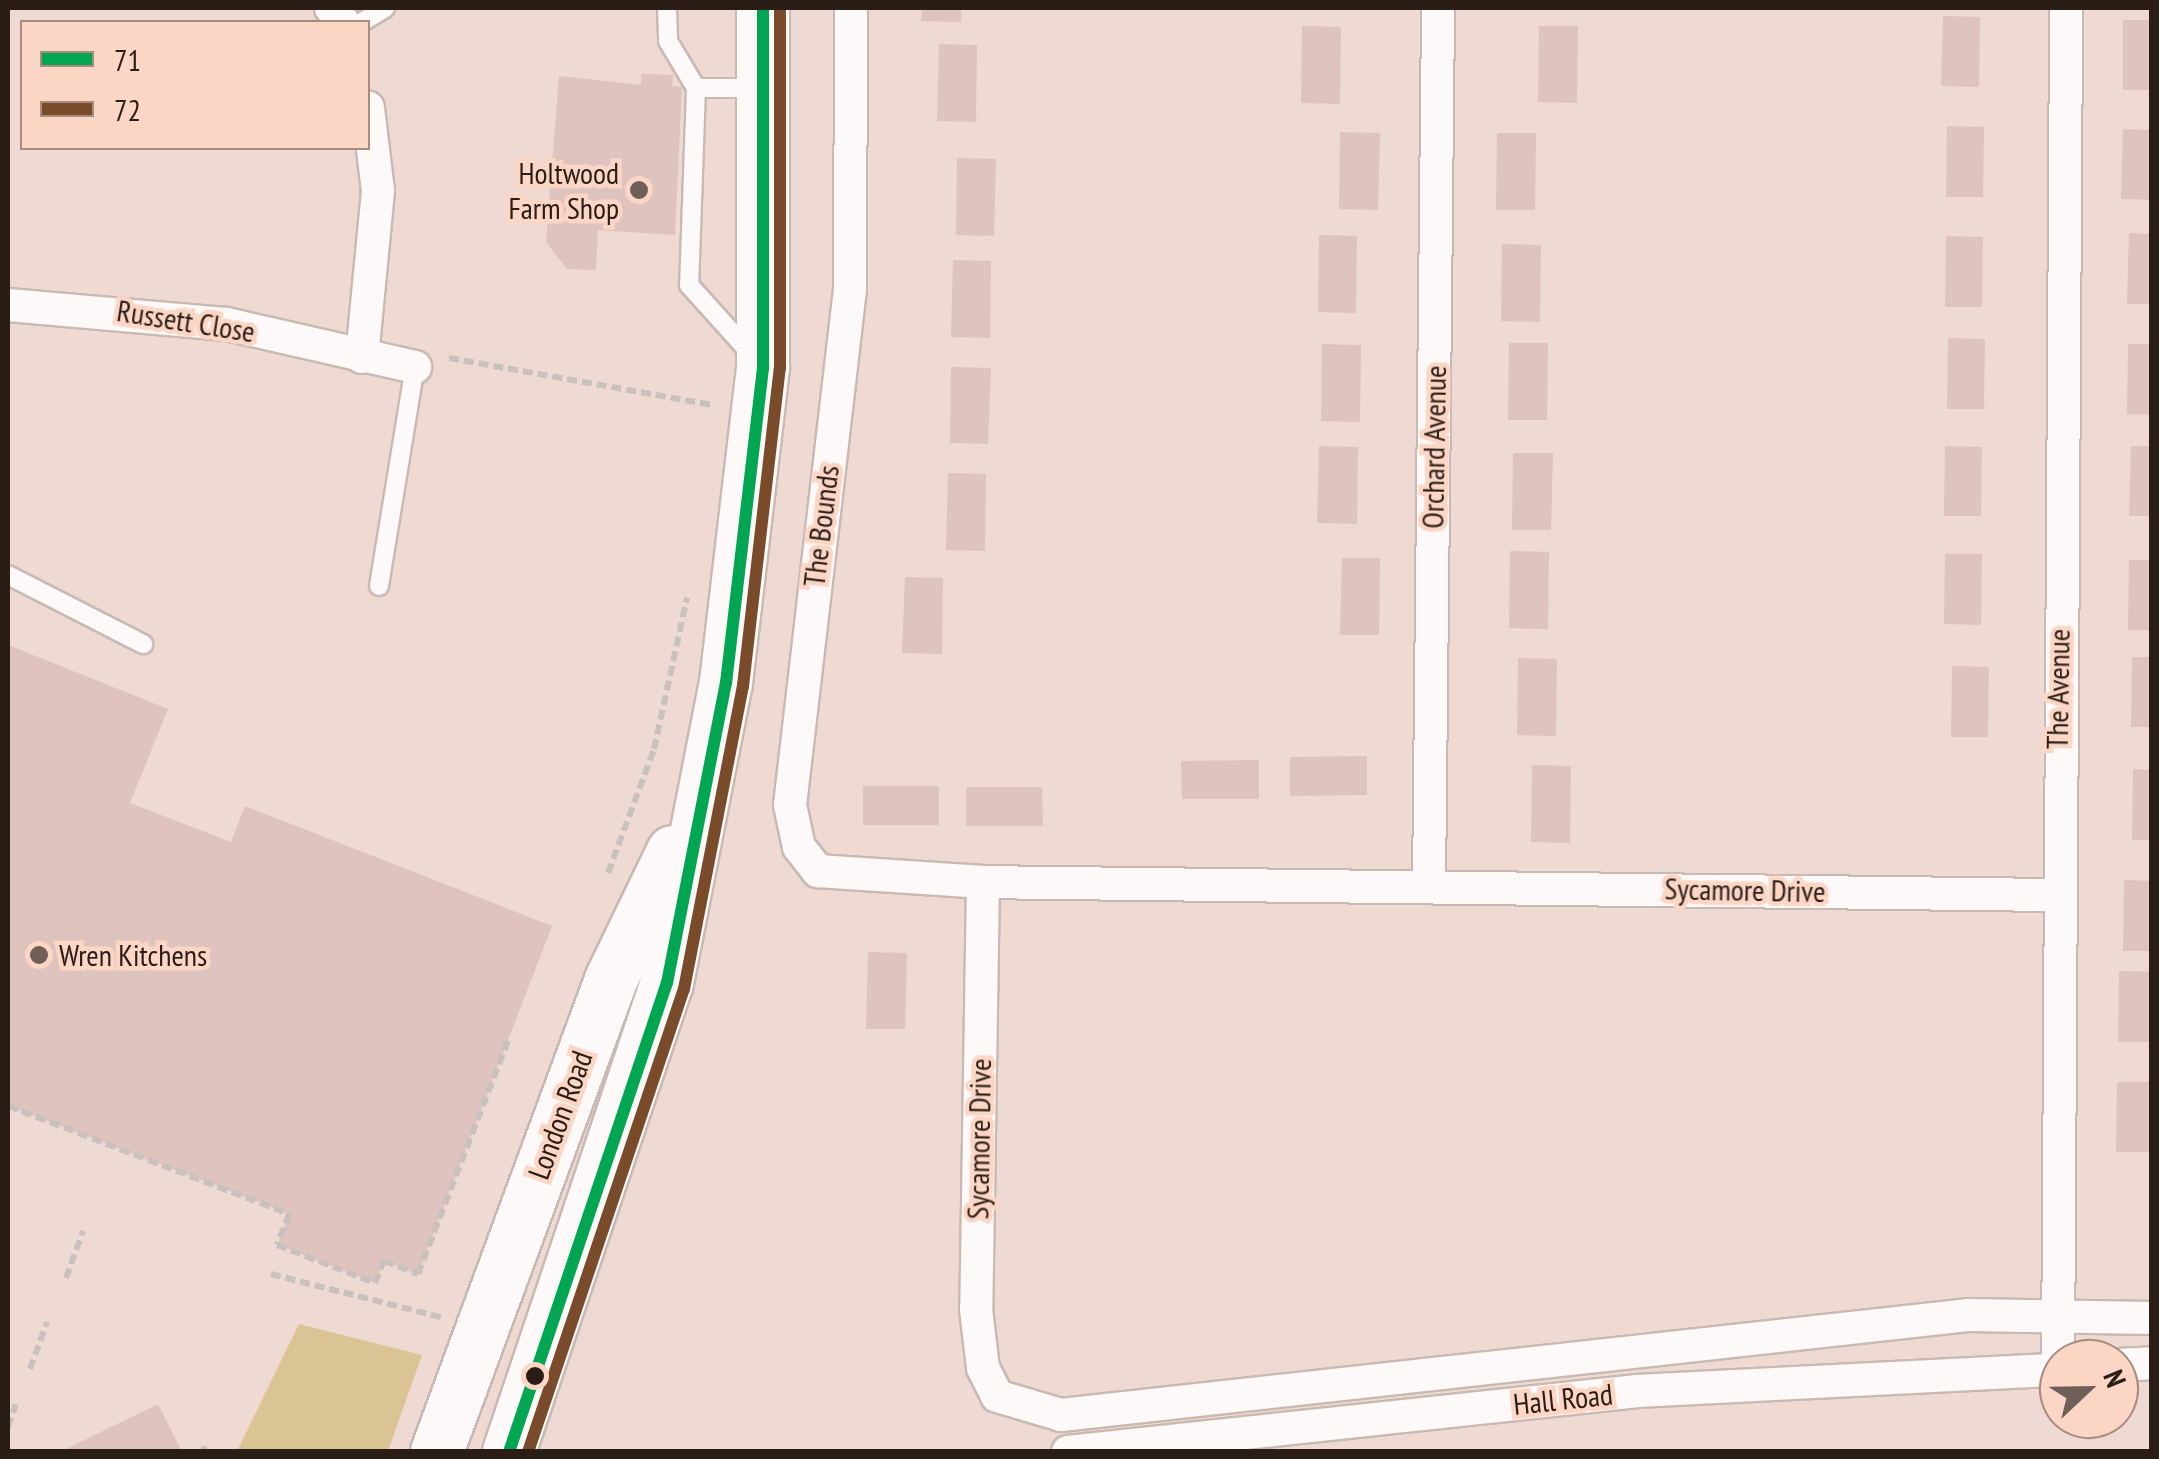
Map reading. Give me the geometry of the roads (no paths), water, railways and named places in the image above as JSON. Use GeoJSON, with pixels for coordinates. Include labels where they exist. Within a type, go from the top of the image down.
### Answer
{"type":"FeatureCollection","features":[{"type":"Feature","properties":{"kind":"main road","name":"London Road"},"geometry":{"type":"LineString","coordinates":[[509,1452],[667,983],[743,576],[764,368],[763,8]]}},
{"type":"Feature","properties":{"kind":"main road","name":"London Road"},"geometry":{"type":"LineString","coordinates":[[437,1452],[610,980],[704,787]]}},
{"type":"Feature","properties":{"kind":"street","name":"The Bounds"},"geometry":{"type":"LineString","coordinates":[[852,8],[850,290],[790,805],[798,848],[818,871],[983,882]]}},
{"type":"Feature","properties":{"kind":"street","name":"Orchard Avenue"},"geometry":{"type":"LineString","coordinates":[[1429,887],[1438,8]]}},
{"type":"Feature","properties":{"kind":"street","name":"The Avenue"},"geometry":{"type":"LineString","coordinates":[[2057,1339],[2055,895],[2066,8]]}},
{"type":"Feature","properties":{"kind":"street"},"geometry":{"type":"LineString","coordinates":[[362,357],[378,192],[370,125]]}},
{"type":"Feature","properties":{"kind":"street","name":"Russett Close"},"geometry":{"type":"LineString","coordinates":[[8,304],[132,310],[414,367]]}},
{"type":"Feature","properties":{"kind":"street","name":"Sycamore Drive"},"geometry":{"type":"LineString","coordinates":[[2055,895],[983,882],[976,1309],[983,1368],[998,1396],[1022,1410],[1081,1412],[1968,1314],[2152,1318]]}},
{"type":"Feature","properties":{"kind":"street","name":"Hall Road"},"geometry":{"type":"LineString","coordinates":[[1068,1452],[1330,1437],[1638,1391],[2039,1371]]}},
{"type":"Feature","properties":{"kind":"lane"},"geometry":{"type":"LineString","coordinates":[[667,8],[668,40],[696,88],[689,285],[764,368]]}},
{"type":"Feature","properties":{"kind":"lane"},"geometry":{"type":"LineString","coordinates":[[696,88],[764,88]]}},
{"type":"Feature","properties":{"kind":"lane"},"geometry":{"type":"LineString","coordinates":[[378,586],[414,367]]}},
{"type":"Feature","properties":{"kind":"lane"},"geometry":{"type":"LineString","coordinates":[[8,576],[143,644]]}},
{"type":"Feature","properties":{"kind":"place","name":"Holtwood Farm Shop"},"geometry":{"type":"Point","coordinates":[639,190]}},
{"type":"Feature","properties":{"kind":"place","name":"Wren Kitchens"},"geometry":{"type":"Point","coordinates":[39,955]}}]}
